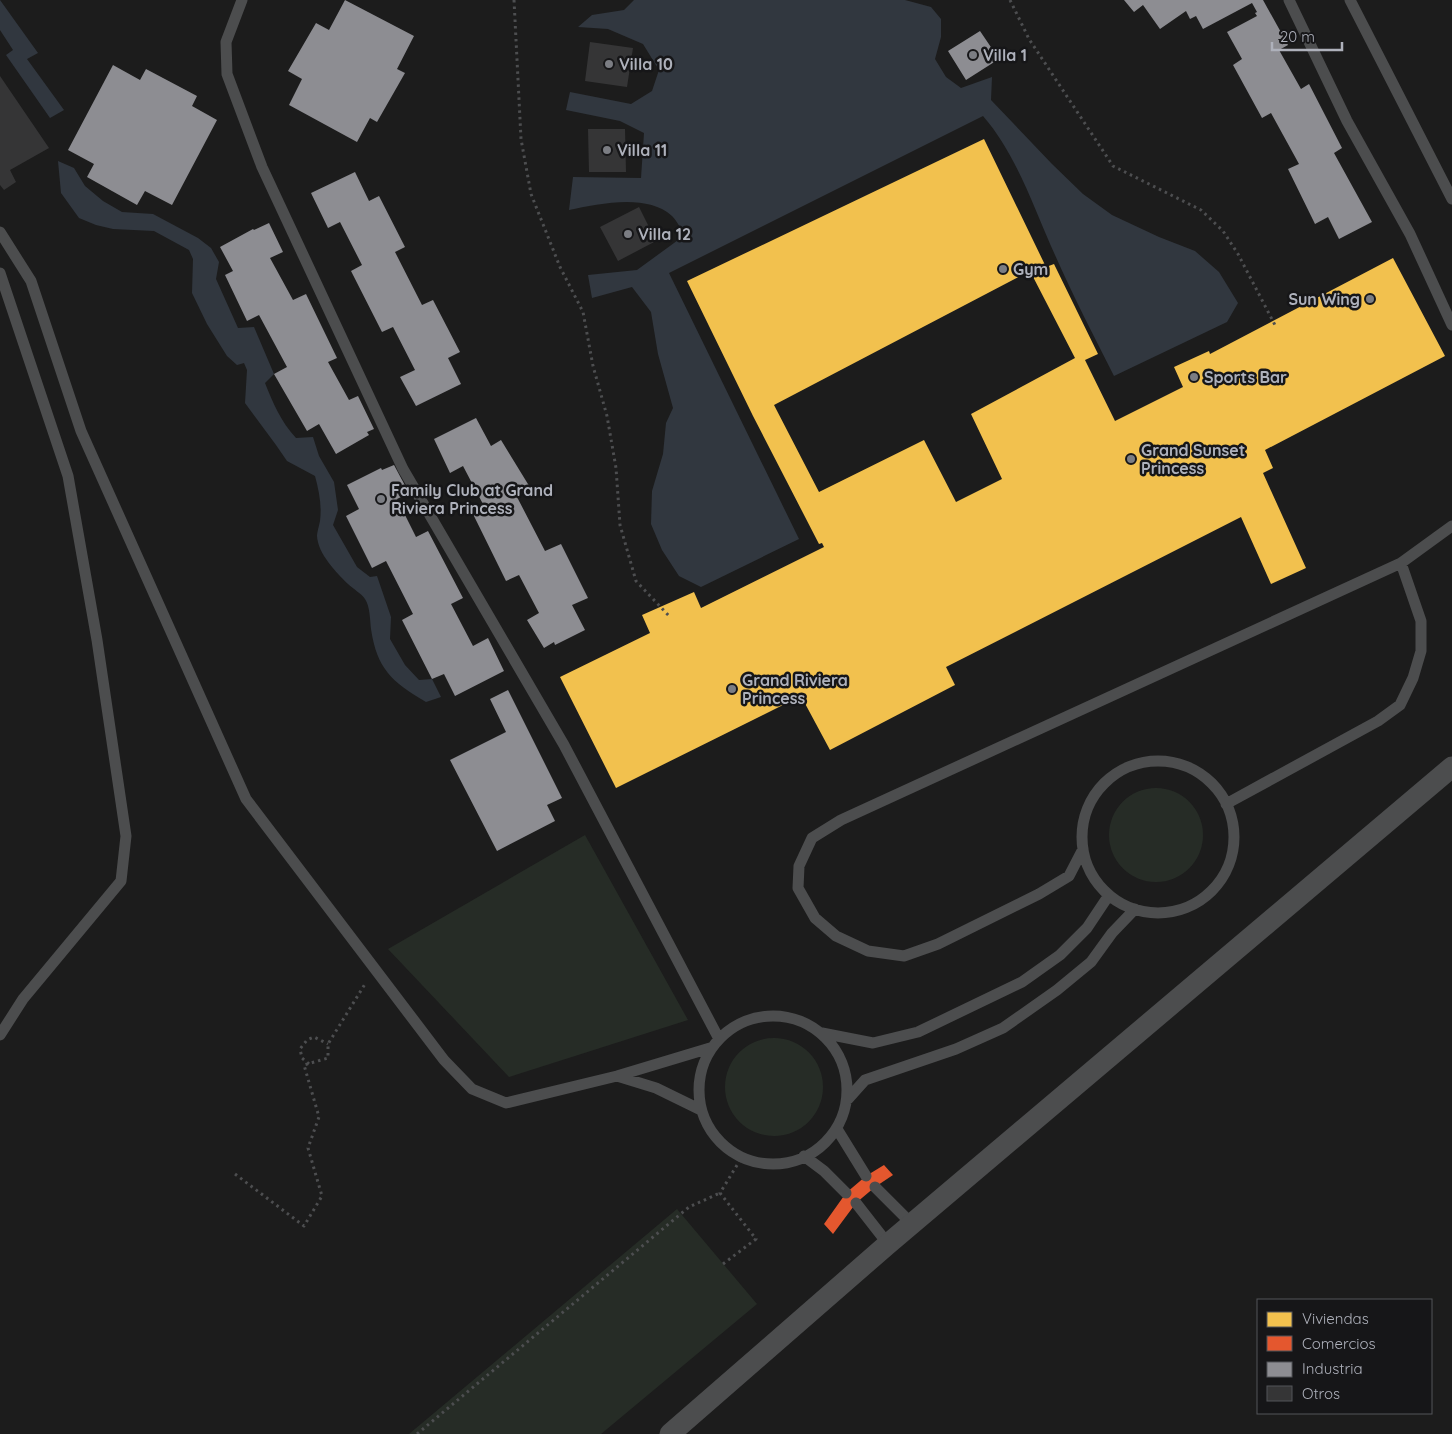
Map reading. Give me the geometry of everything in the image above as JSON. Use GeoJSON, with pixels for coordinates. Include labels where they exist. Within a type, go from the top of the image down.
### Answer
{"type":"FeatureCollection","features":[{"type":"Feature","properties":{"kind":"street"},"geometry":{"type":"LineString","coordinates":[[670,1434],[888,1244],[1452,767]]}},
{"type":"Feature","properties":{"kind":"lane"},"geometry":{"type":"LineString","coordinates":[[242,0],[226,42],[227,74],[262,167],[403,469],[564,745],[720,1039]]}},
{"type":"Feature","properties":{"kind":"lane"},"geometry":{"type":"LineString","coordinates":[[1289,0],[1347,121],[1410,234],[1452,325]]}},
{"type":"Feature","properties":{"kind":"lane"},"geometry":{"type":"LineString","coordinates":[[1350,0],[1452,199]]}},
{"type":"Feature","properties":{"kind":"lane"},"geometry":{"type":"LineString","coordinates":[[0,232],[31,281],[81,431],[246,799],[444,1060],[472,1089],[506,1103],[617,1076],[710,1048],[730,1028],[758,1016],[785,1016],[810,1025],[822,1034],[838,1054],[846,1074],[848,1099]]}},
{"type":"Feature","properties":{"kind":"lane"},"geometry":{"type":"LineString","coordinates":[[0,273],[68,476],[97,640],[126,836],[121,881],[23,999],[0,1035]]}},
{"type":"Feature","properties":{"kind":"lane"},"geometry":{"type":"LineString","coordinates":[[1083,850],[1070,876],[1039,894],[938,944],[904,956],[868,951],[836,936],[815,918],[798,888],[800,866],[812,838],[841,820],[1401,563],[1452,526]]}},
{"type":"Feature","properties":{"kind":"lane"},"geometry":{"type":"LineString","coordinates":[[1226,804],[1378,721],[1400,705],[1413,678],[1421,651],[1421,621],[1401,563]]}},
{"type":"Feature","properties":{"kind":"lane"},"geometry":{"type":"LineString","coordinates":[[1150,761],[1177,763],[1201,774],[1217,788],[1226,804],[1230,811],[1234,838],[1230,864],[1210,893],[1187,907],[1161,913],[1135,909],[1109,895],[1092,874],[1083,850],[1084,818],[1094,794],[1113,775],[1137,763],[1150,761]]}},
{"type":"Feature","properties":{"kind":"lane"},"geometry":{"type":"LineString","coordinates":[[822,1034],[873,1043],[918,1032],[1022,982],[1060,956],[1087,928],[1109,895]]}},
{"type":"Feature","properties":{"kind":"lane"},"geometry":{"type":"LineString","coordinates":[[710,1048],[699,1076],[701,1110],[718,1141],[732,1152],[755,1162],[784,1164],[814,1153],[837,1129],[848,1099],[865,1080],[956,1049],[1003,1028],[1057,990],[1091,962],[1112,933],[1135,909]]}},
{"type":"Feature","properties":{"kind":"lane"},"geometry":{"type":"LineString","coordinates":[[617,1076],[656,1088],[701,1110]]}},
{"type":"Feature","properties":{"kind":"lane"},"geometry":{"type":"LineString","coordinates":[[837,1129],[866,1176]]}},
{"type":"Feature","properties":{"kind":"lane"},"geometry":{"type":"LineString","coordinates":[[804,1156],[824,1171],[846,1193]]}},
{"type":"Feature","properties":{"kind":"lane"},"geometry":{"type":"LineString","coordinates":[[875,1187],[912,1224]]}},
{"type":"Feature","properties":{"kind":"lane"},"geometry":{"type":"LineString","coordinates":[[856,1203],[888,1244]]}},
{"type":"Feature","properties":{"kind":"path"},"geometry":{"type":"LineString","coordinates":[[514,0],[521,139],[532,194],[560,267],[583,312],[593,366],[607,416],[614,459],[620,525],[636,581],[670,617]]}},
{"type":"Feature","properties":{"kind":"path"},"geometry":{"type":"LineString","coordinates":[[1010,0],[1029,39],[1113,166],[1201,210],[1223,231],[1238,254],[1276,327]]}},
{"type":"Feature","properties":{"kind":"path"},"geometry":{"type":"LineString","coordinates":[[235,1174],[304,1226],[322,1196],[308,1148],[319,1117],[304,1066],[328,1058],[328,1044],[374,968]]}},
{"type":"Feature","properties":{"kind":"path"},"geometry":{"type":"LineString","coordinates":[[309,1064],[302,1058],[300,1049],[307,1040],[314,1037],[328,1044]]}},
{"type":"Feature","properties":{"kind":"path"},"geometry":{"type":"LineString","coordinates":[[417,1434],[690,1208],[720,1193],[742,1157]]}},
{"type":"Feature","properties":{"kind":"path"},"geometry":{"type":"LineString","coordinates":[[720,1193],[756,1239],[723,1264]]}},
{"type":"Feature","properties":{"kind":"shaded area"},"geometry":{"type":"Polygon","coordinates":[[[0,0],[38,53],[27,59],[64,110],[50,118],[6,55],[13,50],[0,30],[0,0]]]}},
{"type":"Feature","properties":{"kind":"shaded area"},"geometry":{"type":"Polygon","coordinates":[[[634,0],[905,0],[931,7],[941,19],[941,37],[935,59],[946,77],[961,88],[992,77],[991,100],[1083,194],[1112,215],[1195,251],[1219,272],[1238,303],[1227,322],[1114,376],[1069,286],[1015,165],[995,131],[983,116],[669,273],[799,539],[701,587],[679,576],[662,550],[651,524],[652,491],[663,454],[666,423],[673,408],[658,354],[651,312],[632,287],[592,298],[588,275],[637,270],[685,235],[672,216],[662,209],[650,205],[622,202],[569,210],[573,177],[641,178],[644,133],[620,121],[566,110],[570,92],[631,104],[652,91],[659,70],[643,44],[608,29],[578,27],[592,15],[624,10],[634,0]]]}},
{"type":"Feature","properties":{"kind":"shaded area"},"geometry":{"type":"Polygon","coordinates":[[[58,161],[74,168],[85,186],[103,201],[122,212],[153,214],[198,238],[211,248],[219,262],[216,279],[238,328],[254,327],[274,374],[265,383],[278,412],[296,438],[313,437],[319,456],[334,482],[338,510],[333,525],[357,567],[370,577],[377,576],[391,617],[390,639],[405,665],[419,680],[432,679],[441,697],[426,702],[395,681],[382,664],[374,643],[367,602],[333,568],[324,556],[318,543],[317,534],[321,509],[315,476],[287,461],[245,403],[247,370],[244,363],[237,365],[227,356],[207,324],[192,293],[193,259],[189,250],[154,231],[113,229],[79,218],[61,193],[58,161]]]}},
{"type":"Feature","properties":{"kind":"shaded area"},"geometry":{"type":"Polygon","coordinates":[[[1147,788],[1165,788],[1190,801],[1200,817],[1203,835],[1200,853],[1190,869],[1165,882],[1147,882],[1122,869],[1109,844],[1109,826],[1122,801],[1147,788]]]}},
{"type":"Feature","properties":{"kind":"shaded area"},"geometry":{"type":"Polygon","coordinates":[[[585,835],[688,1020],[509,1077],[388,949],[585,835]]]}},
{"type":"Feature","properties":{"kind":"shaded area"},"geometry":{"type":"Polygon","coordinates":[[[774,1038],[793,1042],[809,1052],[819,1068],[823,1087],[819,1106],[809,1122],[793,1132],[774,1136],[755,1132],[739,1122],[729,1106],[725,1087],[729,1068],[739,1052],[755,1042],[774,1038]]]}},
{"type":"Feature","properties":{"kind":"shaded area"},"geometry":{"type":"Polygon","coordinates":[[[677,1209],[757,1304],[601,1434],[409,1434],[677,1209]]]}},
{"type":"Feature","properties":{"kind":"building: Viviendas","name":"Grand Sunset Princess"},"geometry":{"type":"Polygon","coordinates":[[[984,139],[1046,267],[1054,264],[1098,354],[1085,360],[1115,421],[1183,387],[1174,367],[1209,351],[1210,354],[1393,258],[1445,356],[1265,450],[1273,468],[1263,473],[1306,568],[1271,584],[1241,517],[946,667],[955,685],[830,750],[801,696],[616,788],[560,677],[650,633],[642,615],[694,592],[701,608],[824,547],[822,543],[819,544],[753,416],[687,281],[984,139]],[[1030,271],[774,405],[819,492],[924,440],[956,502],[1002,479],[971,414],[1075,358],[1030,271]]]}},
{"type":"Feature","properties":{"kind":"building: Comercios"},"geometry":{"type":"Polygon","coordinates":[[[884,1165],[893,1175],[856,1203],[833,1234],[824,1224],[846,1193],[866,1176],[884,1165]]]}},
{"type":"Feature","properties":{"kind":"building: Industria"},"geometry":{"type":"Polygon","coordinates":[[[345,0],[414,36],[397,69],[405,73],[377,122],[370,118],[357,142],[289,105],[302,79],[288,71],[316,23],[329,30],[345,0]]]}},
{"type":"Feature","properties":{"kind":"building: Industria"},"geometry":{"type":"Polygon","coordinates":[[[1124,0],[1263,0],[1288,45],[1279,50],[1301,89],[1309,84],[1342,148],[1334,153],[1372,222],[1339,239],[1328,217],[1315,224],[1288,169],[1299,164],[1271,113],[1262,118],[1233,65],[1242,59],[1227,32],[1257,16],[1252,3],[1203,29],[1196,16],[1190,19],[1186,11],[1160,29],[1143,5],[1134,12],[1124,0]]]}},
{"type":"Feature","properties":{"kind":"building: Industria","name":"Villa 1"},"geometry":{"type":"Polygon","coordinates":[[[980,31],[999,59],[966,80],[948,51],[980,31]]]}},
{"type":"Feature","properties":{"kind":"building: Industria"},"geometry":{"type":"Polygon","coordinates":[[[113,65],[140,80],[146,69],[197,96],[192,106],[217,120],[172,205],[145,191],[137,205],[87,177],[94,164],[68,150],[113,65]]]}},
{"type":"Feature","properties":{"kind":"building: Industria"},"geometry":{"type":"Polygon","coordinates":[[[355,172],[369,201],[379,196],[405,247],[395,252],[422,305],[433,300],[460,352],[448,358],[461,384],[416,406],[400,377],[415,370],[393,327],[382,332],[351,271],[362,265],[340,222],[328,228],[311,193],[355,172]]]}},
{"type":"Feature","properties":{"kind":"building: Industria"},"geometry":{"type":"Polygon","coordinates":[[[269,223],[283,252],[270,258],[293,300],[306,294],[337,358],[328,362],[349,400],[358,396],[374,429],[367,432],[369,435],[336,454],[319,424],[307,431],[274,374],[287,367],[259,315],[247,321],[225,275],[233,271],[220,247],[253,229],[269,223]]]}},
{"type":"Feature","properties":{"kind":"building: Industria"},"geometry":{"type":"Polygon","coordinates":[[[476,418],[491,446],[501,440],[531,489],[517,497],[545,551],[561,544],[588,598],[572,605],[585,630],[555,645],[554,642],[544,648],[527,620],[539,613],[519,575],[506,581],[472,512],[484,506],[463,466],[450,473],[434,439],[476,418]]]}},
{"type":"Feature","properties":{"kind":"building: Industria"},"geometry":{"type":"Polygon","coordinates":[[[394,465],[409,493],[397,499],[416,537],[428,531],[463,598],[451,604],[473,646],[488,638],[504,671],[455,696],[444,674],[432,679],[402,620],[413,614],[386,561],[372,568],[346,516],[359,509],[347,485],[381,468],[382,470],[394,465]]]}},
{"type":"Feature","properties":{"kind":"building: Industria"},"geometry":{"type":"Polygon","coordinates":[[[508,690],[562,798],[547,805],[555,821],[497,851],[450,760],[506,732],[490,699],[508,690]]]}},
{"type":"Feature","properties":{"kind":"building: Otros","name":"Villa 10"},"geometry":{"type":"Polygon","coordinates":[[[590,42],[633,48],[627,87],[585,81],[590,42]]]}},
{"type":"Feature","properties":{"kind":"building: Otros"},"geometry":{"type":"Polygon","coordinates":[[[0,76],[49,148],[10,170],[16,182],[4,190],[0,185],[0,76]]]}},
{"type":"Feature","properties":{"kind":"building: Otros","name":"Villa 11"},"geometry":{"type":"Polygon","coordinates":[[[588,129],[625,129],[626,172],[589,172],[588,129]]]}},
{"type":"Feature","properties":{"kind":"building: Otros","name":"Villa 12"},"geometry":{"type":"Polygon","coordinates":[[[639,207],[656,241],[618,261],[600,227],[639,207]]]}},
{"type":"Feature","properties":{"kind":"place","name":"Villa 1"},"geometry":{"type":"Point","coordinates":[973,55]}},
{"type":"Feature","properties":{"kind":"place","name":"Villa 10"},"geometry":{"type":"Point","coordinates":[609,64]}},
{"type":"Feature","properties":{"kind":"place","name":"Villa 11"},"geometry":{"type":"Point","coordinates":[607,150]}},
{"type":"Feature","properties":{"kind":"place","name":"Villa 12"},"geometry":{"type":"Point","coordinates":[628,234]}},
{"type":"Feature","properties":{"kind":"place","name":"Gym"},"geometry":{"type":"Point","coordinates":[1003,269]}},
{"type":"Feature","properties":{"kind":"place","name":"Sun Wing"},"geometry":{"type":"Point","coordinates":[1370,299]}},
{"type":"Feature","properties":{"kind":"place","name":"Sports Bar"},"geometry":{"type":"Point","coordinates":[1194,377]}},
{"type":"Feature","properties":{"kind":"place","name":"Grand Sunset Princess"},"geometry":{"type":"Point","coordinates":[1131,459]}},
{"type":"Feature","properties":{"kind":"place","name":"Family Club at Grand Riviera Princess"},"geometry":{"type":"Point","coordinates":[381,499]}},
{"type":"Feature","properties":{"kind":"place","name":"Grand Riviera Princess"},"geometry":{"type":"Point","coordinates":[732,689]}}]}
